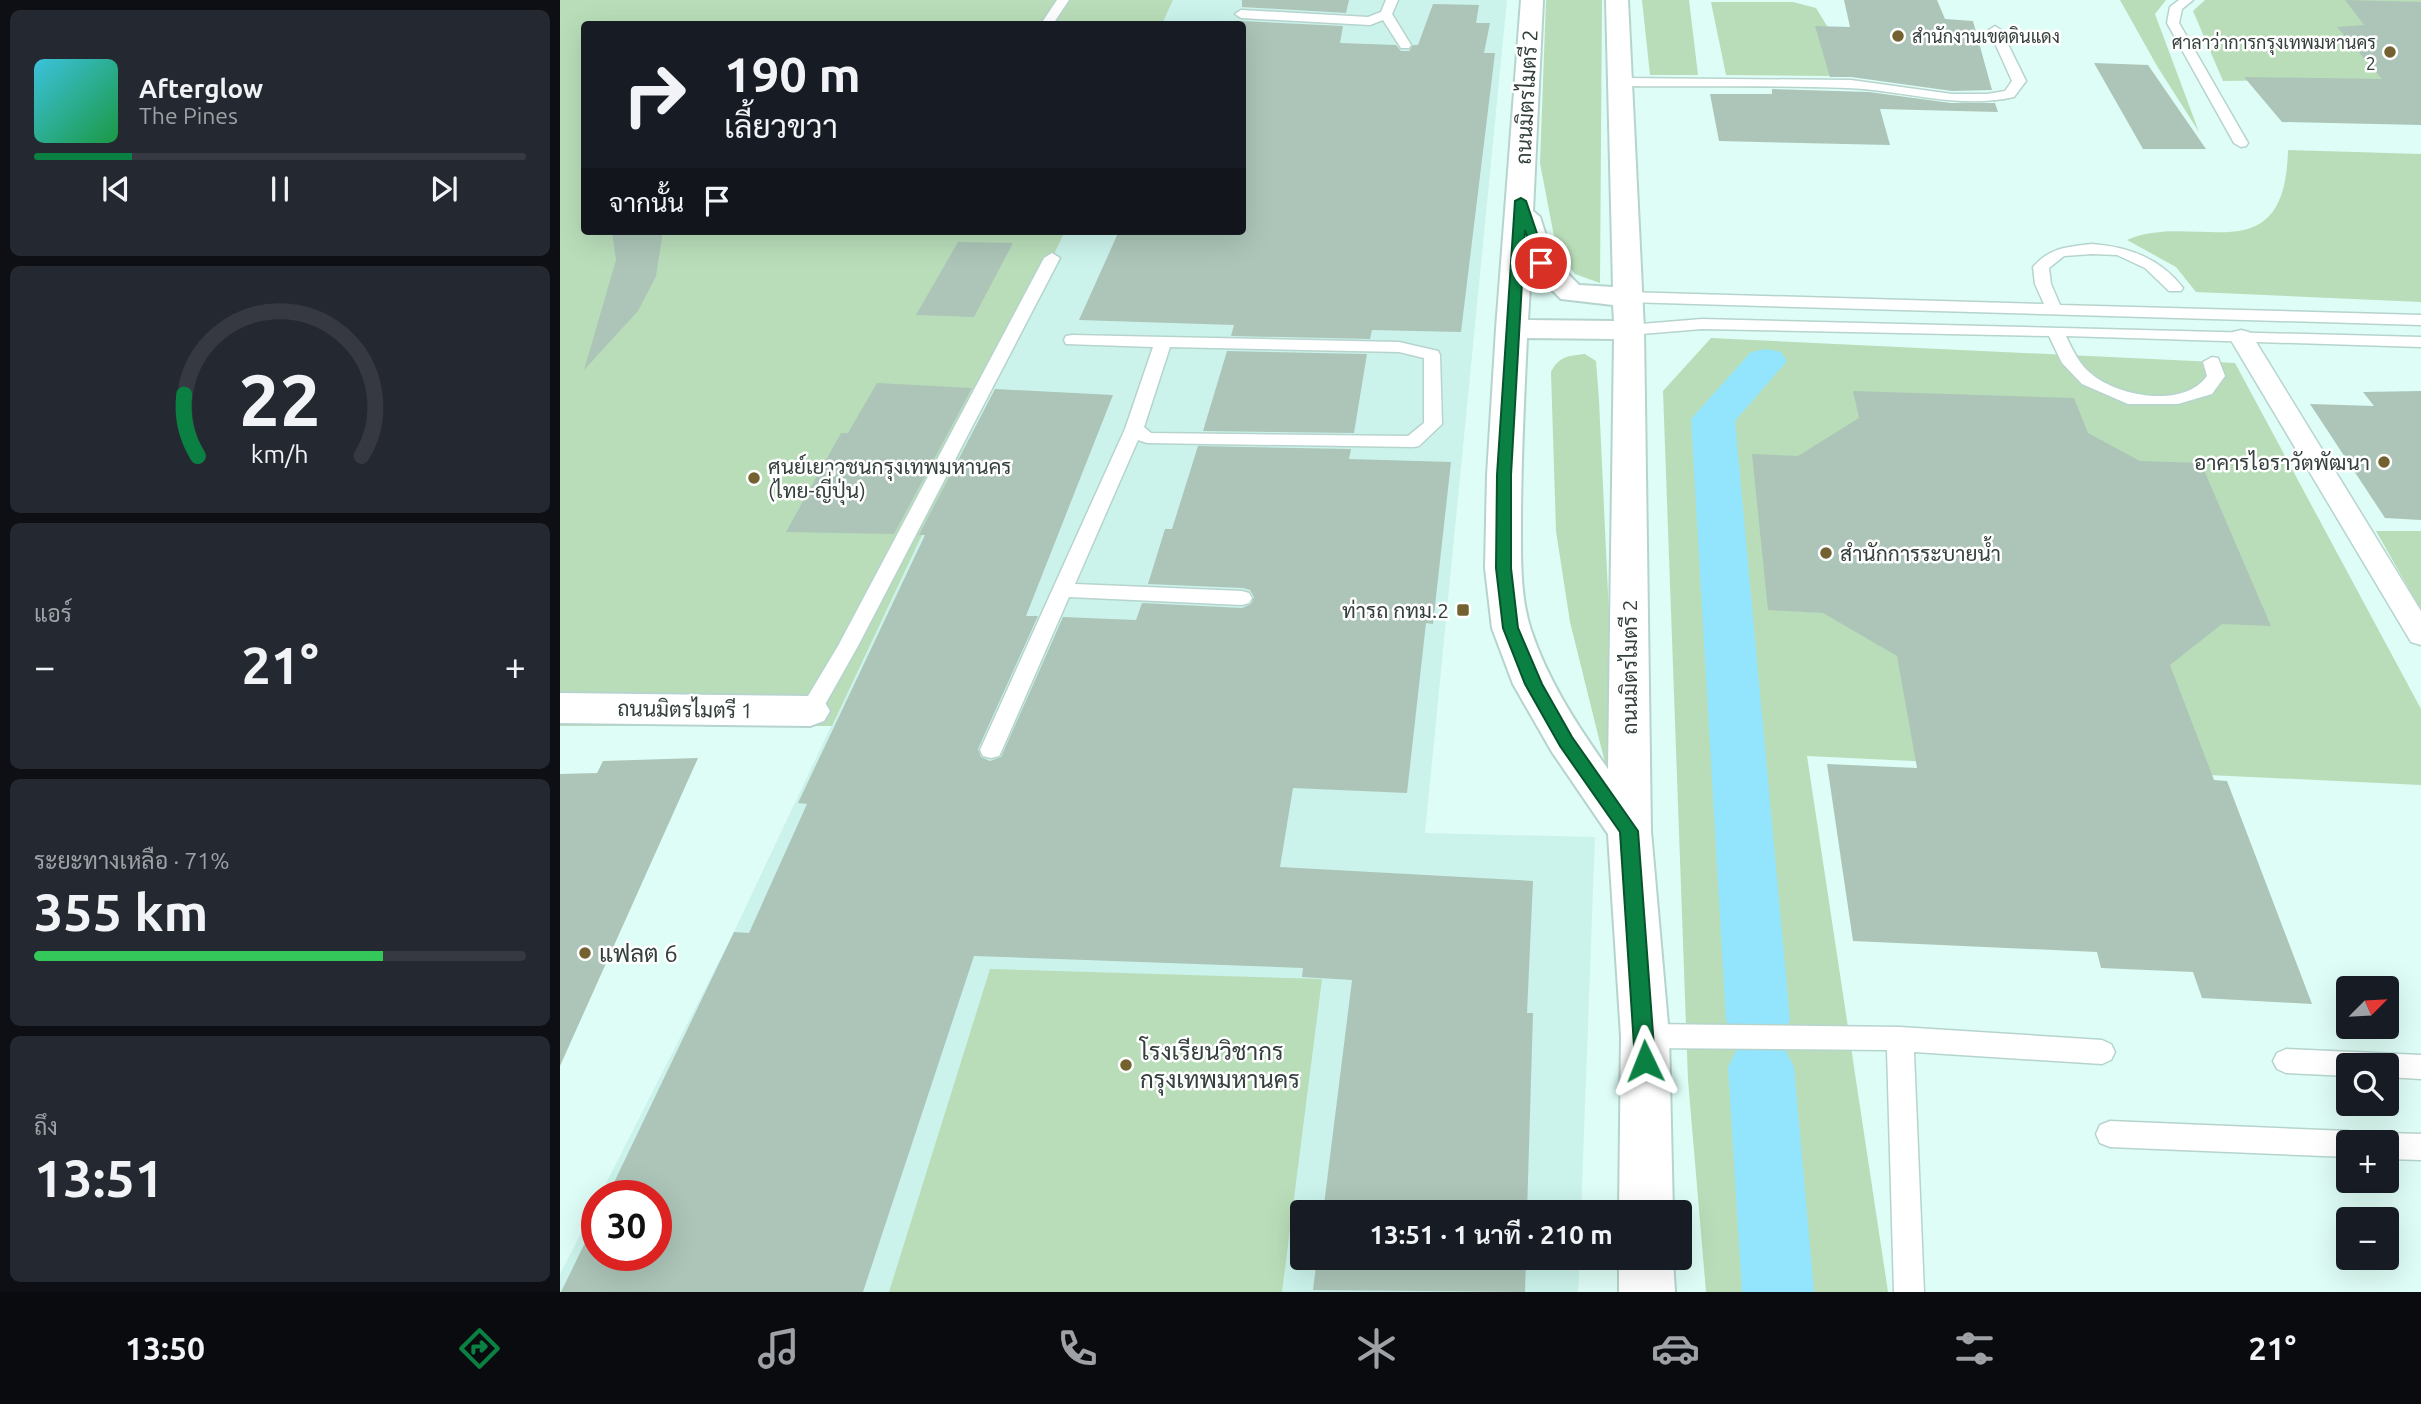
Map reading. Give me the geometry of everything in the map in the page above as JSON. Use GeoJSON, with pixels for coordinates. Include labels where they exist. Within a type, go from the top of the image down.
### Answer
{"type":"FeatureCollection","features":[{"type":"Feature","properties":{"kind":"street","name":"ถนนมิตรไมตรี 2"},"geometry":{"type":"LineString","coordinates":[[1532,0],[1511,329],[1503,488],[1503,568],[1511,628],[1533,684],[1566,741],[1629,831]]}},
{"type":"Feature","properties":{"kind":"street","name":"ถนนมิตรไมตรี 2"},"geometry":{"type":"LineString","coordinates":[[1616,0],[1622,82],[1628,314],[1629,831],[1645,1036],[1646,1200]]}},
{"type":"Feature","properties":{"kind":"street"},"geometry":{"type":"LineString","coordinates":[[1521,201],[1541,263],[1571,293],[1628,314]]}},
{"type":"Feature","properties":{"kind":"street"},"geometry":{"type":"LineString","coordinates":[[1511,329],[1628,314]]}},
{"type":"Feature","properties":{"kind":"street"},"geometry":{"type":"LineString","coordinates":[[2241,337],[2421,635]]}},
{"type":"Feature","properties":{"kind":"street","name":"ถนนมิตรไมตรี 1"},"geometry":{"type":"LineString","coordinates":[[560,708],[810,711]]}},
{"type":"Feature","properties":{"kind":"street"},"geometry":{"type":"LineString","coordinates":[[1647,1270],[1647,1292]]}},
{"type":"Feature","properties":{"kind":"lane"},"geometry":{"type":"LineString","coordinates":[[1049,21],[1063,0]]}},
{"type":"Feature","properties":{"kind":"lane"},"geometry":{"type":"LineString","coordinates":[[1241,14],[1370,21],[1386,14],[1392,0]]}},
{"type":"Feature","properties":{"kind":"lane"},"geometry":{"type":"LineString","coordinates":[[2187,0],[2176,7],[2173,23],[2241,143]]}},
{"type":"Feature","properties":{"kind":"lane"},"geometry":{"type":"LineString","coordinates":[[1386,14],[1405,45]]}},
{"type":"Feature","properties":{"kind":"lane"},"geometry":{"type":"LineString","coordinates":[[1622,82],[1851,84],[1938,96],[1987,99],[2009,94],[2020,81],[1995,30]]}},
{"type":"Feature","properties":{"kind":"lane"},"geometry":{"type":"LineString","coordinates":[[2054,309],[2043,284],[2041,267],[2060,252],[2092,249],[2120,251],[2151,265],[2175,288]]}},
{"type":"Feature","properties":{"kind":"lane"},"geometry":{"type":"LineString","coordinates":[[810,711],[848,646],[1052,258]]}},
{"type":"Feature","properties":{"kind":"lane"},"geometry":{"type":"LineString","coordinates":[[1628,314],[2054,309],[2421,320]]}},
{"type":"Feature","properties":{"kind":"lane"},"geometry":{"type":"LineString","coordinates":[[1628,314],[1702,324],[2421,342]]}},
{"type":"Feature","properties":{"kind":"lane"},"geometry":{"type":"LineString","coordinates":[[1343,346],[1349,329]]}},
{"type":"Feature","properties":{"kind":"lane"},"geometry":{"type":"LineString","coordinates":[[2055,331],[2071,363],[2088,380],[2128,400],[2172,400],[2206,390],[2216,376],[2212,362]]}},
{"type":"Feature","properties":{"kind":"lane"},"geometry":{"type":"LineString","coordinates":[[1072,340],[1399,348],[1432,355],[1433,424],[1413,442],[1147,438],[1134,429]]}},
{"type":"Feature","properties":{"kind":"lane"},"geometry":{"type":"LineString","coordinates":[[991,750],[1134,429],[1163,342]]}},
{"type":"Feature","properties":{"kind":"lane"},"geometry":{"type":"LineString","coordinates":[[1062,590],[1242,598]]}},
{"type":"Feature","properties":{"kind":"lane"},"geometry":{"type":"LineString","coordinates":[[1645,1036],[1900,1039],[2102,1052]]}},
{"type":"Feature","properties":{"kind":"lane"},"geometry":{"type":"LineString","coordinates":[[1900,1039],[1909,1292]]}},
{"type":"Feature","properties":{"kind":"lane"},"geometry":{"type":"LineString","coordinates":[[2286,1061],[2421,1067]]}},
{"type":"Feature","properties":{"kind":"lane"},"geometry":{"type":"LineString","coordinates":[[2110,1133],[2336,1143]]}},
{"type":"Feature","properties":{"kind":"lane"},"geometry":{"type":"LineString","coordinates":[[2399,1146],[2421,1147]]}},
{"type":"Feature","properties":{"kind":"shaded area"},"geometry":{"type":"Polygon","coordinates":[[[1173,0],[1507,0],[1425,833],[1595,837],[1581,1200],[1290,1200],[1290,1270],[1579,1270],[1578,1292],[560,1292],[560,1274],[581,1233],[581,1271],[672,1271],[672,1180],[608,1180],[732,936],[1063,235],[1246,235],[1246,21],[1163,21],[1173,0]]]}},
{"type":"Feature","properties":{"kind":"green space","name":"ศูนย์เยาวชนกรุงเทพมหานคร (ไทย-ญี่ปุ่น)"},"geometry":{"type":"Polygon","coordinates":[[[560,0],[1173,0],[1163,21],[581,21],[581,235],[1063,235],[832,726],[560,726],[560,0]]]}},
{"type":"Feature","properties":{"kind":"green space"},"geometry":{"type":"Polygon","coordinates":[[[1546,0],[1602,0],[1600,283],[1575,274],[1557,252],[1540,163],[1546,0]]]}},
{"type":"Feature","properties":{"kind":"green space"},"geometry":{"type":"Polygon","coordinates":[[[1642,0],[1689,0],[1698,75],[1650,75],[1642,0]]]}},
{"type":"Feature","properties":{"kind":"green space"},"geometry":{"type":"Polygon","coordinates":[[[2120,0],[2166,0],[2155,14],[2199,132],[2157,66],[2120,0]]]}},
{"type":"Feature","properties":{"kind":"green space"},"geometry":{"type":"Polygon","coordinates":[[[2205,0],[2421,0],[2421,106],[2339,79],[2223,81],[2193,11],[2205,0]]]}},
{"type":"Feature","properties":{"kind":"green space"},"geometry":{"type":"Polygon","coordinates":[[[1711,2],[1793,2],[1816,8],[1827,26],[1830,76],[1726,75],[1711,2]]]}},
{"type":"Feature","properties":{"kind":"green space"},"geometry":{"type":"Polygon","coordinates":[[[2288,150],[2421,154],[2421,302],[2196,292],[2176,267],[2127,240],[2153,233],[2232,232],[2254,227],[2271,214],[2283,189],[2288,150]]]}},
{"type":"Feature","properties":{"kind":"green space"},"geometry":{"type":"Polygon","coordinates":[[[1711,338],[2235,363],[2421,709],[2421,785],[1807,756],[1888,1292],[1706,1292],[1688,1080],[1663,391],[1711,338]]]}},
{"type":"Feature","properties":{"kind":"green space"},"geometry":{"type":"Polygon","coordinates":[[[1585,354],[1596,361],[1599,400],[1616,765],[1605,763],[1570,622],[1556,531],[1551,372],[1557,363],[1565,358],[1585,354]]]}},
{"type":"Feature","properties":{"kind":"green space"},"geometry":{"type":"Polygon","coordinates":[[[2376,531],[2421,531],[2421,610],[2376,531]]]}},
{"type":"Feature","properties":{"kind":"green space"},"geometry":{"type":"Polygon","coordinates":[[[990,969],[1322,979],[1294,1200],[1290,1200],[1290,1229],[1282,1292],[889,1292],[990,969]]]}},
{"type":"Feature","properties":{"kind":"building"},"geometry":{"type":"Polygon","coordinates":[[[1242,0],[1349,0],[1346,13],[1242,7],[1242,0]]]}},
{"type":"Feature","properties":{"kind":"building","name":"สำนักงานเขตดินแดง"},"geometry":{"type":"Polygon","coordinates":[[[1844,0],[1937,0],[1945,19],[1973,21],[1992,90],[1952,91],[1851,77],[1830,77],[1815,26],[1850,27],[1844,0]]]}},
{"type":"Feature","properties":{"kind":"building","name":"ศาลาว่าการกรุงเทพมหานคร 2"},"geometry":{"type":"Polygon","coordinates":[[[2345,0],[2421,2],[2421,125],[2282,122],[2244,77],[2382,79],[2337,27],[2364,25],[2345,0]]]}},
{"type":"Feature","properties":{"kind":"building"},"geometry":{"type":"Polygon","coordinates":[[[1433,4],[1479,5],[1476,23],[1490,23],[1484,53],[1495,53],[1461,332],[1372,330],[1370,339],[1231,336],[1234,325],[1079,320],[1117,235],[1246,235],[1246,21],[1343,26],[1340,43],[1396,45],[1401,51],[1409,51],[1413,45],[1418,45],[1433,4]]]}},
{"type":"Feature","properties":{"kind":"building"},"geometry":{"type":"Polygon","coordinates":[[[2094,63],[2148,65],[2206,149],[2143,149],[2094,63]]]}},
{"type":"Feature","properties":{"kind":"building"},"geometry":{"type":"Polygon","coordinates":[[[1772,89],[1869,92],[1951,103],[1995,103],[1998,112],[1880,109],[1890,145],[1719,141],[1710,94],[1772,94],[1772,89]]]}},
{"type":"Feature","properties":{"kind":"building"},"geometry":{"type":"Polygon","coordinates":[[[613,235],[662,235],[656,276],[638,311],[584,370],[616,260],[613,235]]]}},
{"type":"Feature","properties":{"kind":"building"},"geometry":{"type":"Polygon","coordinates":[[[958,242],[1013,243],[974,317],[916,315],[958,242]]]}},
{"type":"Feature","properties":{"kind":"building"},"geometry":{"type":"Polygon","coordinates":[[[1227,351],[1367,354],[1354,433],[1203,431],[1227,351]]]}},
{"type":"Feature","properties":{"kind":"building"},"geometry":{"type":"Polygon","coordinates":[[[877,383],[972,388],[894,534],[786,532],[841,433],[848,433],[877,383]]]}},
{"type":"Feature","properties":{"kind":"building"},"geometry":{"type":"Polygon","coordinates":[[[995,389],[1113,395],[1026,616],[1038,616],[978,749],[981,757],[990,761],[1001,757],[1063,617],[1136,620],[1142,603],[1242,608],[1251,604],[1254,597],[1250,590],[1243,588],[1148,584],[1165,529],[1172,529],[1198,446],[1351,449],[1349,459],[1451,462],[1433,624],[1426,623],[1407,793],[1293,788],[1280,867],[1533,881],[1527,1013],[1533,1013],[1527,1200],[1325,1200],[1352,980],[1302,977],[1303,968],[974,956],[863,1292],[561,1292],[581,1251],[581,1271],[672,1271],[672,1180],[615,1180],[734,932],[749,933],[807,804],[798,803],[925,535],[919,535],[995,389]]]}},
{"type":"Feature","properties":{"kind":"building"},"geometry":{"type":"Polygon","coordinates":[[[1853,391],[2074,398],[2088,433],[2140,461],[2201,463],[2271,626],[2222,624],[2170,665],[2214,780],[2227,781],[2312,1004],[2202,998],[2193,972],[2101,968],[2097,952],[1853,941],[1827,764],[1917,768],[1897,656],[1823,613],[1768,610],[1752,454],[1798,456],[1859,418],[1853,391]]]}},
{"type":"Feature","properties":{"kind":"building","name":"อาคารไอราวัตพัฒนา"},"geometry":{"type":"Polygon","coordinates":[[[2421,391],[2421,520],[2385,518],[2310,404],[2374,406],[2363,392],[2421,391]]]}},
{"type":"Feature","properties":{"kind":"building","name":"แฟลต 6"},"geometry":{"type":"Polygon","coordinates":[[[698,758],[560,1066],[560,774],[597,773],[603,761],[698,758]]]}},
{"type":"Feature","properties":{"kind":"building"},"geometry":{"type":"Polygon","coordinates":[[[1316,1270],[1526,1270],[1525,1292],[1313,1290],[1316,1270]]]}},
{"type":"Feature","properties":{"kind":"waterway"},"geometry":{"type":"LineString","coordinates":[[1758,1020],[1713,419],[1766,361]]}},
{"type":"Feature","properties":{"kind":"waterway"},"geometry":{"type":"LineString","coordinates":[[1761,1067],[1778,1292]]}},
{"type":"Feature","properties":{"kind":"place","name":"สำนักงานเขตดินแดง"},"geometry":{"type":"Point","coordinates":[1898,36]}},
{"type":"Feature","properties":{"kind":"place","name":"ศาลาว่าการกรุงเทพมหานคร 2"},"geometry":{"type":"Point","coordinates":[2390,52]}},
{"type":"Feature","properties":{"kind":"place","name":"อาคารไอราวัตพัฒนา"},"geometry":{"type":"Point","coordinates":[2384,462]}},
{"type":"Feature","properties":{"kind":"place","name":"ศูนย์เยาวชนกรุงเทพมหานคร (ไทย-ญี่ปุ่น)"},"geometry":{"type":"Point","coordinates":[754,478]}},
{"type":"Feature","properties":{"kind":"place","name":"สำนักการระบายน้ำ"},"geometry":{"type":"Point","coordinates":[1826,553]}},
{"type":"Feature","properties":{"kind":"place","name":"ท่ารถ กทม.2"},"geometry":{"type":"Point","coordinates":[1463,610]}},
{"type":"Feature","properties":{"kind":"place","name":"แฟลต 6"},"geometry":{"type":"Point","coordinates":[585,953]}},
{"type":"Feature","properties":{"kind":"place","name":"โรงเรียนวิชากร กรุงเทพมหานคร"},"geometry":{"type":"Point","coordinates":[1126,1065]}},
{"type":"Feature","properties":{"kind":"route"},"geometry":{"type":"LineString","coordinates":[[1541,263],[1521,201],[1511,329],[1504,475],[1503,568],[1511,628],[1533,684],[1566,741],[1629,831],[1645,1061]]}}]}
